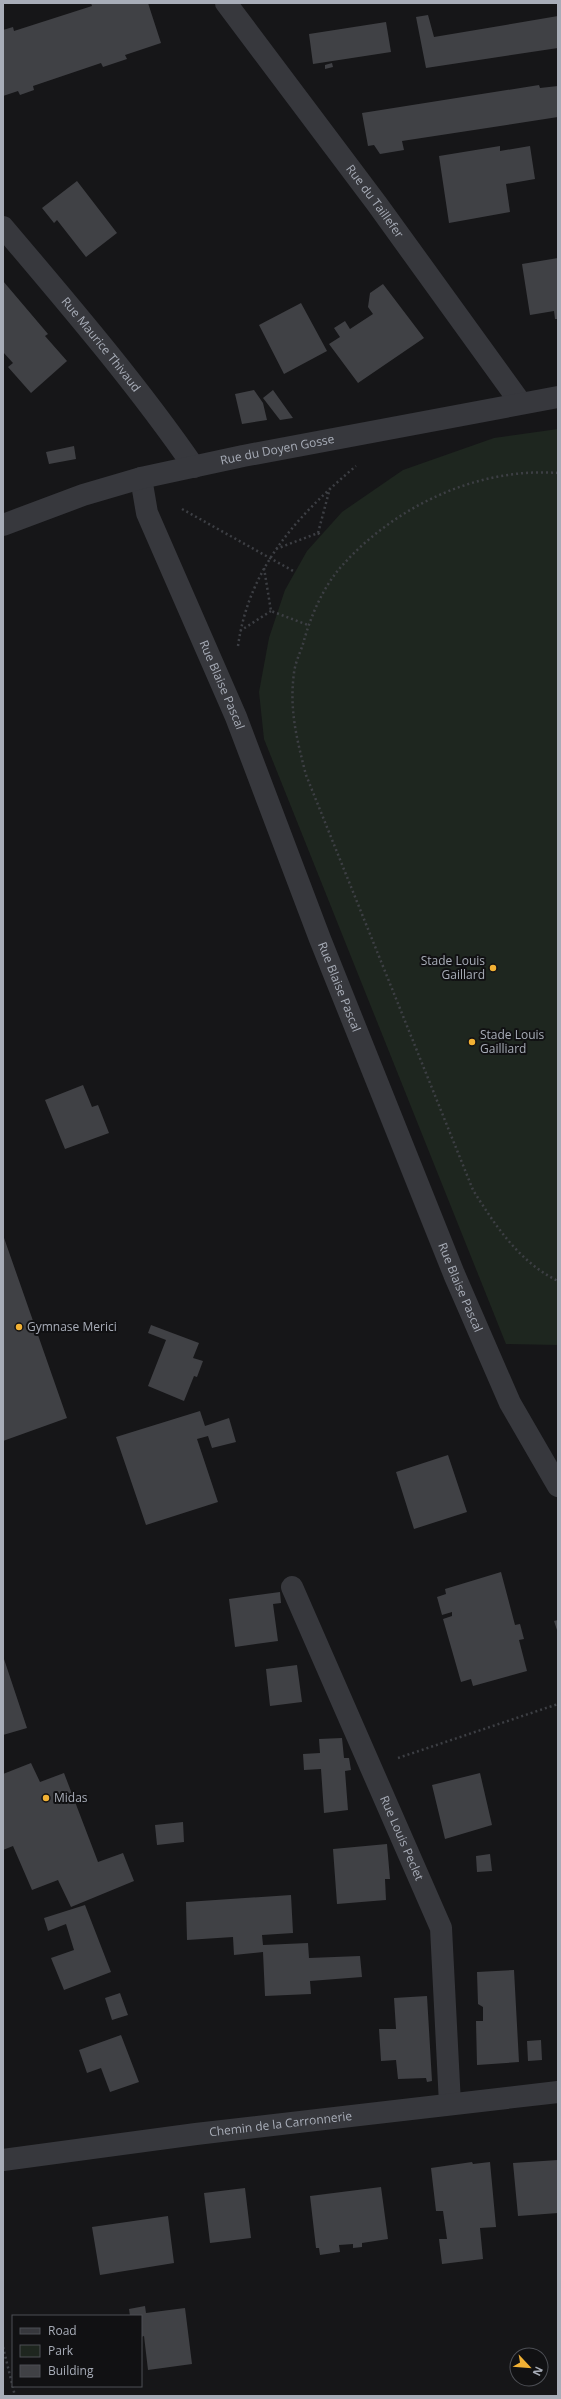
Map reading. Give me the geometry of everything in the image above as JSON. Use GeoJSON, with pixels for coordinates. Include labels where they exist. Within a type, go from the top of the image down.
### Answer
{"type":"FeatureCollection","features":[{"type":"Feature","properties":{"kind":"street","name":"Rue du Taillefer"},"geometry":{"type":"LineString","coordinates":[[226,3],[386,217],[520,402]]}},
{"type":"Feature","properties":{"kind":"street","name":"Rue Maurice Thivaud"},"geometry":{"type":"LineString","coordinates":[[3,227],[112,358],[160,419],[194,467]]}},
{"type":"Feature","properties":{"kind":"street","name":"Rue du Doyen Gosse"},"geometry":{"type":"LineString","coordinates":[[3,525],[83,495],[141,478],[520,402],[558,397]]}},
{"type":"Feature","properties":{"kind":"street","name":"Rue Blaise Pascal"},"geometry":{"type":"LineString","coordinates":[[141,478],[147,513],[236,717],[320,939],[454,1274],[510,1404],[558,1486]]}},
{"type":"Feature","properties":{"kind":"street","name":"Rue Louis Peclet"},"geometry":{"type":"LineString","coordinates":[[292,1587],[440,1928],[450,2104]]}},
{"type":"Feature","properties":{"kind":"street","name":"Chemin de la Carronnerie"},"geometry":{"type":"LineString","coordinates":[[3,2160],[196,2134],[558,2092]]}},
{"type":"Feature","properties":{"kind":"path"},"geometry":{"type":"LineString","coordinates":[[237,654],[240,631],[257,580],[269,558],[313,503],[357,465]]}},
{"type":"Feature","properties":{"kind":"path"},"geometry":{"type":"LineString","coordinates":[[558,473],[532,471],[487,478],[444,493],[406,512],[372,537],[340,568],[326,589],[308,625],[294,672],[293,726],[306,774],[473,1190],[494,1224],[518,1252],[558,1281]]}},
{"type":"Feature","properties":{"kind":"path"},"geometry":{"type":"LineString","coordinates":[[318,533],[330,488]]}},
{"type":"Feature","properties":{"kind":"path"},"geometry":{"type":"LineString","coordinates":[[182,509],[295,572]]}},
{"type":"Feature","properties":{"kind":"path"},"geometry":{"type":"LineString","coordinates":[[318,533],[321,536]]}},
{"type":"Feature","properties":{"kind":"path"},"geometry":{"type":"LineString","coordinates":[[275,549],[318,533]]}},
{"type":"Feature","properties":{"kind":"path"},"geometry":{"type":"LineString","coordinates":[[264,567],[271,611]]}},
{"type":"Feature","properties":{"kind":"path"},"geometry":{"type":"LineString","coordinates":[[271,611],[308,625]]}},
{"type":"Feature","properties":{"kind":"path"},"geometry":{"type":"LineString","coordinates":[[240,631],[271,611]]}},
{"type":"Feature","properties":{"kind":"path"},"geometry":{"type":"LineString","coordinates":[[371,1767],[558,1704]]}},
{"type":"Feature","properties":{"kind":"path"},"geometry":{"type":"LineString","coordinates":[[3,2347],[12,2384]]}},
{"type":"Feature","properties":{"kind":"green space","name":"Stade Louis Gailliard"},"geometry":{"type":"Polygon","coordinates":[[[558,429],[558,1345],[506,1344],[264,739],[259,692],[269,638],[285,590],[307,551],[342,512],[403,470],[494,438],[558,429]]]}},
{"type":"Feature","properties":{"kind":"building"},"geometry":{"type":"Polygon","coordinates":[[[91,3],[148,3],[161,43],[125,55],[127,59],[103,67],[101,63],[33,86],[34,90],[20,95],[18,91],[3,96],[3,30],[13,27],[14,31],[92,6],[91,3]]]}},
{"type":"Feature","properties":{"kind":"building"},"geometry":{"type":"Polygon","coordinates":[[[428,15],[434,37],[558,16],[558,48],[426,68],[416,17],[428,15]]]}},
{"type":"Feature","properties":{"kind":"building"},"geometry":{"type":"Polygon","coordinates":[[[386,22],[391,52],[313,64],[309,34],[386,22]]]}},
{"type":"Feature","properties":{"kind":"building"},"geometry":{"type":"Polygon","coordinates":[[[332,63],[333,67],[325,69],[325,65],[332,63]]]}},
{"type":"Feature","properties":{"kind":"building"},"geometry":{"type":"Polygon","coordinates":[[[539,85],[540,88],[558,86],[558,117],[402,141],[404,150],[380,154],[374,145],[368,146],[362,113],[539,85]]]}},
{"type":"Feature","properties":{"kind":"building"},"geometry":{"type":"Polygon","coordinates":[[[500,146],[500,151],[530,146],[535,179],[506,184],[510,212],[449,223],[439,156],[500,146]]]}},
{"type":"Feature","properties":{"kind":"building"},"geometry":{"type":"Polygon","coordinates":[[[77,181],[117,233],[86,257],[57,220],[54,223],[42,208],[77,181]]]}},
{"type":"Feature","properties":{"kind":"building"},"geometry":{"type":"Polygon","coordinates":[[[558,258],[558,319],[555,319],[554,311],[530,315],[522,264],[558,258]]]}},
{"type":"Feature","properties":{"kind":"building"},"geometry":{"type":"Polygon","coordinates":[[[3,281],[48,334],[45,336],[67,361],[31,393],[8,367],[13,363],[3,352],[3,281]]]}},
{"type":"Feature","properties":{"kind":"building"},"geometry":{"type":"Polygon","coordinates":[[[383,284],[424,338],[358,383],[329,344],[340,337],[334,328],[345,321],[350,329],[373,314],[368,307],[370,293],[383,284]]]}},
{"type":"Feature","properties":{"kind":"building"},"geometry":{"type":"Polygon","coordinates":[[[301,303],[327,351],[284,374],[259,325],[301,303]]]}},
{"type":"Feature","properties":{"kind":"building"},"geometry":{"type":"Polygon","coordinates":[[[254,390],[263,403],[267,420],[242,424],[235,394],[254,390]]]}},
{"type":"Feature","properties":{"kind":"building"},"geometry":{"type":"Polygon","coordinates":[[[273,390],[293,418],[280,420],[263,398],[273,390]]]}},
{"type":"Feature","properties":{"kind":"building"},"geometry":{"type":"Polygon","coordinates":[[[74,446],[76,459],[49,464],[46,452],[74,446]]]}},
{"type":"Feature","properties":{"kind":"building"},"geometry":{"type":"Polygon","coordinates":[[[83,1085],[92,1107],[98,1105],[109,1133],[65,1149],[45,1100],[83,1085]]]}},
{"type":"Feature","properties":{"kind":"building","name":"Gymnase Merici"},"geometry":{"type":"Polygon","coordinates":[[[3,1235],[67,1418],[3,1441],[3,1235]]]}},
{"type":"Feature","properties":{"kind":"building"},"geometry":{"type":"Polygon","coordinates":[[[151,1325],[199,1343],[193,1358],[203,1361],[197,1377],[194,1376],[184,1401],[148,1386],[166,1340],[148,1333],[151,1325]]]}},
{"type":"Feature","properties":{"kind":"building"},"geometry":{"type":"Polygon","coordinates":[[[200,1411],[205,1426],[229,1418],[236,1442],[212,1448],[208,1436],[197,1439],[218,1502],[146,1525],[116,1437],[200,1411]]]}},
{"type":"Feature","properties":{"kind":"building"},"geometry":{"type":"Polygon","coordinates":[[[448,1455],[467,1512],[414,1529],[396,1472],[448,1455]]]}},
{"type":"Feature","properties":{"kind":"building"},"geometry":{"type":"Polygon","coordinates":[[[501,1572],[515,1625],[520,1624],[524,1639],[519,1640],[527,1671],[473,1686],[471,1679],[461,1682],[443,1619],[452,1616],[452,1612],[442,1615],[437,1597],[446,1594],[445,1589],[501,1572]]]}},
{"type":"Feature","properties":{"kind":"building"},"geometry":{"type":"Polygon","coordinates":[[[280,1592],[281,1603],[273,1604],[278,1641],[235,1647],[229,1599],[280,1592]]]}},
{"type":"Feature","properties":{"kind":"building"},"geometry":{"type":"Polygon","coordinates":[[[558,1620],[558,1633],[554,1621],[558,1620]]]}},
{"type":"Feature","properties":{"kind":"building"},"geometry":{"type":"Polygon","coordinates":[[[3,1656],[27,1728],[3,1735],[3,1656]]]}},
{"type":"Feature","properties":{"kind":"building"},"geometry":{"type":"Polygon","coordinates":[[[297,1665],[302,1702],[270,1706],[266,1669],[297,1665]]]}},
{"type":"Feature","properties":{"kind":"building"},"geometry":{"type":"Polygon","coordinates":[[[342,1738],[344,1758],[349,1758],[351,1770],[345,1771],[348,1810],[324,1813],[321,1769],[304,1770],[303,1754],[320,1753],[319,1739],[342,1738]]]}},
{"type":"Feature","properties":{"kind":"building"},"geometry":{"type":"Polygon","coordinates":[[[31,1763],[40,1782],[64,1773],[98,1862],[123,1853],[134,1881],[71,1907],[58,1880],[32,1890],[13,1846],[3,1850],[3,1774],[31,1763]]]}},
{"type":"Feature","properties":{"kind":"building"},"geometry":{"type":"Polygon","coordinates":[[[480,1773],[492,1825],[445,1839],[432,1785],[480,1773]]]}},
{"type":"Feature","properties":{"kind":"building"},"geometry":{"type":"Polygon","coordinates":[[[183,1822],[184,1842],[157,1845],[155,1825],[183,1822]]]}},
{"type":"Feature","properties":{"kind":"building"},"geometry":{"type":"Polygon","coordinates":[[[387,1844],[390,1879],[385,1879],[386,1900],[337,1904],[333,1849],[387,1844]]]}},
{"type":"Feature","properties":{"kind":"building"},"geometry":{"type":"Polygon","coordinates":[[[490,1854],[492,1871],[477,1872],[476,1856],[490,1854]]]}},
{"type":"Feature","properties":{"kind":"building"},"geometry":{"type":"Polygon","coordinates":[[[291,1895],[293,1933],[262,1935],[263,1945],[308,1943],[309,1958],[360,1956],[362,1977],[310,1981],[311,1994],[265,1996],[263,1952],[234,1955],[233,1937],[187,1940],[186,1902],[291,1895]]]}},
{"type":"Feature","properties":{"kind":"building"},"geometry":{"type":"Polygon","coordinates":[[[85,1905],[111,1972],[64,1990],[51,1958],[74,1950],[66,1924],[48,1931],[44,1918],[85,1905]]]}},
{"type":"Feature","properties":{"kind":"building"},"geometry":{"type":"Polygon","coordinates":[[[514,1970],[519,2062],[477,2065],[476,2021],[483,2021],[483,2007],[478,2004],[477,1972],[514,1970]]]}},
{"type":"Feature","properties":{"kind":"building"},"geometry":{"type":"Polygon","coordinates":[[[120,1993],[128,2015],[112,2020],[105,1998],[120,1993]]]}},
{"type":"Feature","properties":{"kind":"building"},"geometry":{"type":"Polygon","coordinates":[[[427,1996],[432,2081],[427,2082],[426,2078],[398,2079],[396,2060],[381,2061],[379,2029],[396,2029],[394,1998],[427,1996]]]}},
{"type":"Feature","properties":{"kind":"building"},"geometry":{"type":"Polygon","coordinates":[[[121,2035],[139,2082],[110,2092],[101,2068],[87,2073],[79,2050],[121,2035]]]}},
{"type":"Feature","properties":{"kind":"building"},"geometry":{"type":"Polygon","coordinates":[[[541,2040],[542,2060],[528,2061],[527,2041],[541,2040]]]}},
{"type":"Feature","properties":{"kind":"building"},"geometry":{"type":"Polygon","coordinates":[[[558,2160],[558,2213],[518,2216],[513,2163],[558,2160]]]}},
{"type":"Feature","properties":{"kind":"building"},"geometry":{"type":"Polygon","coordinates":[[[472,2162],[473,2164],[490,2162],[496,2227],[480,2228],[483,2259],[442,2264],[439,2239],[447,2239],[443,2211],[436,2211],[431,2168],[472,2162]]]}},
{"type":"Feature","properties":{"kind":"building"},"geometry":{"type":"Polygon","coordinates":[[[381,2187],[388,2239],[362,2243],[362,2247],[353,2248],[353,2244],[339,2245],[340,2252],[320,2255],[319,2248],[316,2248],[310,2196],[381,2187]]]}},
{"type":"Feature","properties":{"kind":"building"},"geometry":{"type":"Polygon","coordinates":[[[245,2188],[251,2238],[210,2243],[204,2193],[245,2188]]]}},
{"type":"Feature","properties":{"kind":"building"},"geometry":{"type":"Polygon","coordinates":[[[168,2216],[174,2263],[100,2275],[92,2227],[168,2216]]]}},
{"type":"Feature","properties":{"kind":"building"},"geometry":{"type":"Polygon","coordinates":[[[145,2306],[146,2313],[185,2308],[192,2364],[148,2370],[144,2336],[142,2337],[142,2315],[130,2315],[129,2309],[145,2306]]]}},
{"type":"Feature","properties":{"kind":"place","name":"Stade Louis Gaillard"},"geometry":{"type":"Point","coordinates":[493,968]}},
{"type":"Feature","properties":{"kind":"place","name":"Stade Louis Gailliard"},"geometry":{"type":"Point","coordinates":[472,1042]}},
{"type":"Feature","properties":{"kind":"place","name":"Gymnase Merici"},"geometry":{"type":"Point","coordinates":[19,1327]}},
{"type":"Feature","properties":{"kind":"place","name":"Midas"},"geometry":{"type":"Point","coordinates":[46,1798]}}]}
